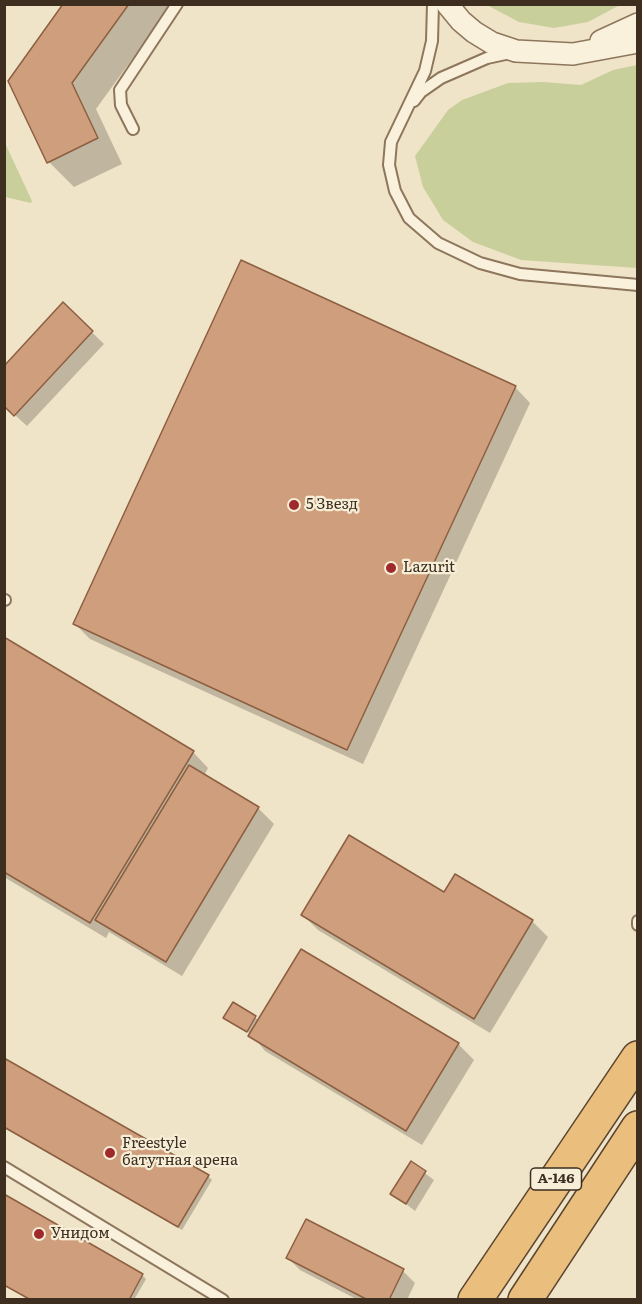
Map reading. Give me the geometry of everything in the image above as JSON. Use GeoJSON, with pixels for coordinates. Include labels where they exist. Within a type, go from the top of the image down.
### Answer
{"type":"FeatureCollection","features":[{"type":"Feature","properties":{"kind":"highway","name":"А-146"},"geometry":{"type":"LineString","coordinates":[[475,1299],[638,1058]]}},
{"type":"Feature","properties":{"kind":"highway","name":"А-146"},"geometry":{"type":"LineString","coordinates":[[525,1299],[638,1128]]}},
{"type":"Feature","properties":{"kind":"street"},"geometry":{"type":"LineString","coordinates":[[447,4],[474,32],[492,43],[516,51],[573,54],[638,42]]}},
{"type":"Feature","properties":{"kind":"street"},"geometry":{"type":"LineString","coordinates":[[573,54],[638,24]]}},
{"type":"Feature","properties":{"kind":"lane"},"geometry":{"type":"LineString","coordinates":[[133,129],[121,105],[120,90],[177,4]]}},
{"type":"Feature","properties":{"kind":"lane"},"geometry":{"type":"LineString","coordinates":[[433,4],[432,42],[425,71],[399,121],[391,142],[389,165],[394,191],[410,218],[438,243],[480,263],[520,274],[638,285]]}},
{"type":"Feature","properties":{"kind":"lane"},"geometry":{"type":"LineString","coordinates":[[399,121],[421,92],[441,78],[486,58],[516,51]]}},
{"type":"Feature","properties":{"kind":"lane"},"geometry":{"type":"LineString","coordinates":[[4,1167],[223,1299]]}},
{"type":"Feature","properties":{"kind":"green space"},"geometry":{"type":"Polygon","coordinates":[[[487,5],[620,5],[588,22],[554,28],[519,22],[487,5]]]}},
{"type":"Feature","properties":{"kind":"green space"},"geometry":{"type":"Polygon","coordinates":[[[637,65],[637,268],[521,260],[473,242],[443,220],[423,187],[415,156],[448,110],[462,100],[508,83],[543,82],[581,85],[613,70],[637,65]]]}},
{"type":"Feature","properties":{"kind":"green space"},"geometry":{"type":"Polygon","coordinates":[[[5,143],[32,201],[31,203],[5,197],[5,143]]]}},
{"type":"Feature","properties":{"kind":"building"},"geometry":{"type":"Polygon","coordinates":[[[63,4],[129,4],[72,83],[98,138],[47,163],[8,81],[63,4]]]}},
{"type":"Feature","properties":{"kind":"building","name":"5 Звезд"},"geometry":{"type":"Polygon","coordinates":[[[241,260],[516,386],[347,750],[73,624],[241,260]]]}},
{"type":"Feature","properties":{"kind":"building"},"geometry":{"type":"Polygon","coordinates":[[[63,302],[93,331],[14,416],[4,406],[4,366],[63,302]]]}},
{"type":"Feature","properties":{"kind":"building"},"geometry":{"type":"Polygon","coordinates":[[[4,637],[194,751],[90,923],[4,872],[4,637]]]}},
{"type":"Feature","properties":{"kind":"building"},"geometry":{"type":"Polygon","coordinates":[[[189,765],[259,807],[166,962],[95,920],[189,765]]]}},
{"type":"Feature","properties":{"kind":"building"},"geometry":{"type":"Polygon","coordinates":[[[349,835],[444,892],[455,874],[533,920],[474,1019],[301,915],[349,835]]]}},
{"type":"Feature","properties":{"kind":"building"},"geometry":{"type":"Polygon","coordinates":[[[301,949],[459,1043],[406,1131],[248,1036],[301,949]]]}},
{"type":"Feature","properties":{"kind":"building"},"geometry":{"type":"Polygon","coordinates":[[[233,1002],[256,1016],[247,1032],[223,1018],[233,1002]]]}},
{"type":"Feature","properties":{"kind":"building","name":"Freestyle батутная арена"},"geometry":{"type":"Polygon","coordinates":[[[4,1058],[209,1175],[178,1227],[4,1127],[4,1058]]]}},
{"type":"Feature","properties":{"kind":"building"},"geometry":{"type":"Polygon","coordinates":[[[411,1161],[426,1171],[406,1204],[390,1194],[411,1161]]]}},
{"type":"Feature","properties":{"kind":"building","name":"Унидом"},"geometry":{"type":"Polygon","coordinates":[[[4,1194],[143,1274],[129,1300],[31,1300],[4,1285],[4,1194]]]}},
{"type":"Feature","properties":{"kind":"building"},"geometry":{"type":"Polygon","coordinates":[[[306,1219],[404,1269],[389,1300],[368,1300],[286,1258],[306,1219]]]}},
{"type":"Feature","properties":{"kind":"place","name":"5 Звезд"},"geometry":{"type":"Point","coordinates":[294,505]}},
{"type":"Feature","properties":{"kind":"place","name":"Lazurit"},"geometry":{"type":"Point","coordinates":[391,568]}},
{"type":"Feature","properties":{"kind":"place","name":"Freestyle батутная арена"},"geometry":{"type":"Point","coordinates":[110,1153]}},
{"type":"Feature","properties":{"kind":"place","name":"Унидом"},"geometry":{"type":"Point","coordinates":[39,1234]}}]}
